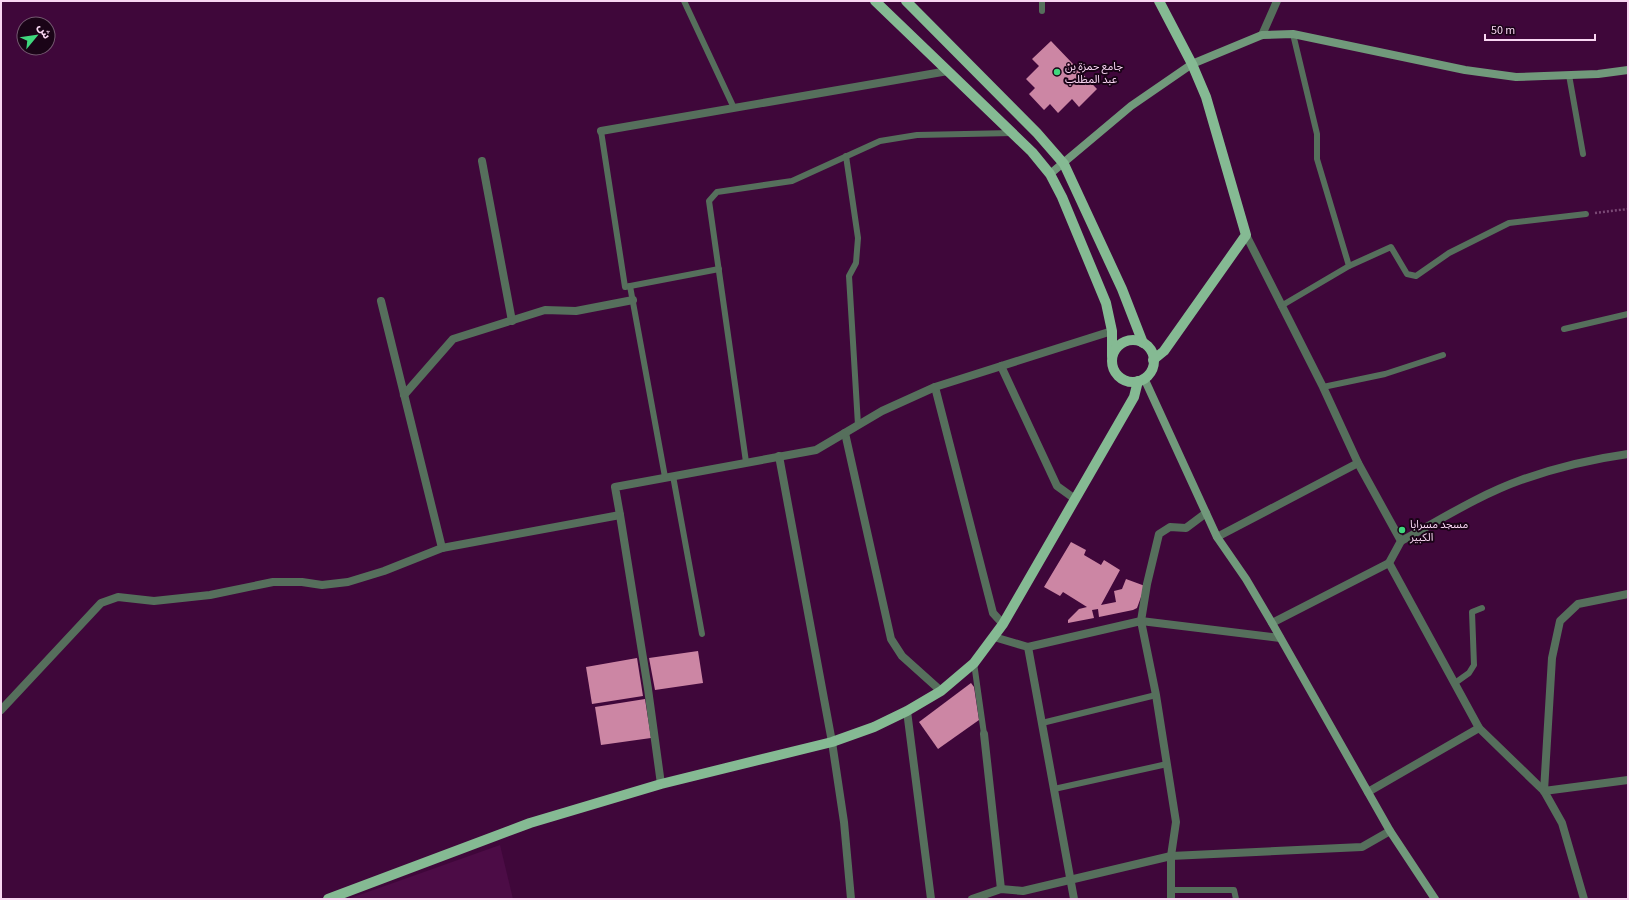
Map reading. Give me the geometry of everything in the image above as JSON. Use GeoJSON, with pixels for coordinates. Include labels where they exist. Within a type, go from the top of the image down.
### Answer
{"type":"FeatureCollection","features":[{"type":"Feature","properties":{"kind":"main road"},"geometry":{"type":"LineString","coordinates":[[875,1],[1013,133],[1032,152],[1050,174],[1062,197],[1106,303],[1112,331],[1112,356],[1114,370],[1118,376],[1131,382],[1141,380]]}},
{"type":"Feature","properties":{"kind":"main road"},"geometry":{"type":"LineString","coordinates":[[328,899],[530,823],[661,784],[832,742],[874,727],[907,712],[941,691],[974,663],[1003,624],[1134,397],[1141,380],[1152,367],[1152,353],[1143,343],[1122,289],[1064,164],[1037,134],[906,1]]}},
{"type":"Feature","properties":{"kind":"main road"},"geometry":{"type":"LineString","coordinates":[[1153,360],[1164,351],[1246,235],[1206,98],[1192,64],[1159,1]]}},
{"type":"Feature","properties":{"kind":"main road"},"geometry":{"type":"LineString","coordinates":[[1050,174],[1064,164],[1131,106],[1192,64],[1262,35],[1293,34],[1465,70],[1516,77],[1569,75],[1628,70]]}},
{"type":"Feature","properties":{"kind":"main road"},"geometry":{"type":"LineString","coordinates":[[1112,356],[1115,350],[1124,342],[1131,340],[1143,343]]}},
{"type":"Feature","properties":{"kind":"main road"},"geometry":{"type":"LineString","coordinates":[[1141,380],[1217,537],[1246,579],[1272,623],[1390,832],[1435,899]]}},
{"type":"Feature","properties":{"kind":"street"},"geometry":{"type":"LineString","coordinates":[[1262,35],[1277,1]]}},
{"type":"Feature","properties":{"kind":"street"},"geometry":{"type":"LineString","coordinates":[[601,131],[948,71]]}},
{"type":"Feature","properties":{"kind":"street"},"geometry":{"type":"LineString","coordinates":[[482,161],[512,321]]}},
{"type":"Feature","properties":{"kind":"street"},"geometry":{"type":"LineString","coordinates":[[1246,235],[1323,387],[1358,463],[1401,541]]}},
{"type":"Feature","properties":{"kind":"street"},"geometry":{"type":"LineString","coordinates":[[404,395],[453,339],[545,310],[576,311],[633,300]]}},
{"type":"Feature","properties":{"kind":"street"},"geometry":{"type":"LineString","coordinates":[[381,301],[442,548]]}},
{"type":"Feature","properties":{"kind":"street"},"geometry":{"type":"LineString","coordinates":[[661,784],[648,689],[615,487],[816,450],[882,411],[935,387],[1112,331]]}},
{"type":"Feature","properties":{"kind":"street"},"geometry":{"type":"LineString","coordinates":[[1002,366],[1057,486],[1075,499]]}},
{"type":"Feature","properties":{"kind":"street"},"geometry":{"type":"LineString","coordinates":[[935,387],[993,613],[1003,624]]}},
{"type":"Feature","properties":{"kind":"street"},"geometry":{"type":"LineString","coordinates":[[845,433],[891,639],[902,656],[941,691]]}},
{"type":"Feature","properties":{"kind":"street"},"geometry":{"type":"LineString","coordinates":[[1272,623],[1389,563],[1401,541],[1481,498],[1521,480],[1596,459],[1628,454]]}},
{"type":"Feature","properties":{"kind":"street"},"geometry":{"type":"LineString","coordinates":[[779,456],[832,742],[844,822],[851,899]]}},
{"type":"Feature","properties":{"kind":"street"},"geometry":{"type":"LineString","coordinates":[[1217,537],[1358,463]]}},
{"type":"Feature","properties":{"kind":"street"},"geometry":{"type":"LineString","coordinates":[[1170,899],[1171,856],[1176,822],[1156,695],[1141,621],[1147,584],[1159,534],[1170,527],[1186,528],[1206,513]]}},
{"type":"Feature","properties":{"kind":"street"},"geometry":{"type":"LineString","coordinates":[[1,710],[101,603],[118,597],[154,602],[203,596],[272,582],[302,582],[322,585],[348,582],[384,571],[442,548],[620,515]]}},
{"type":"Feature","properties":{"kind":"street"},"geometry":{"type":"LineString","coordinates":[[1389,563],[1479,728],[1544,790],[1562,823],[1584,899]]}},
{"type":"Feature","properties":{"kind":"street"},"geometry":{"type":"LineString","coordinates":[[1544,790],[1552,658],[1560,621],[1578,604],[1628,594]]}},
{"type":"Feature","properties":{"kind":"street"},"geometry":{"type":"LineString","coordinates":[[994,637],[1028,647],[1141,621],[1280,638]]}},
{"type":"Feature","properties":{"kind":"street"},"geometry":{"type":"LineString","coordinates":[[1028,647],[1072,880],[1074,899]]}},
{"type":"Feature","properties":{"kind":"street"},"geometry":{"type":"LineString","coordinates":[[907,712],[931,899]]}},
{"type":"Feature","properties":{"kind":"street"},"geometry":{"type":"LineString","coordinates":[[1368,792],[1479,728]]}},
{"type":"Feature","properties":{"kind":"street"},"geometry":{"type":"LineString","coordinates":[[984,734],[1001,889]]}},
{"type":"Feature","properties":{"kind":"street"},"geometry":{"type":"LineString","coordinates":[[1544,790],[1628,780]]}},
{"type":"Feature","properties":{"kind":"street"},"geometry":{"type":"LineString","coordinates":[[972,899],[1001,889],[1023,895],[1072,880],[1171,856],[1362,847],[1390,832]]}},
{"type":"Feature","properties":{"kind":"lane"},"geometry":{"type":"LineString","coordinates":[[684,1],[734,108]]}},
{"type":"Feature","properties":{"kind":"lane"},"geometry":{"type":"LineString","coordinates":[[1042,1],[1042,11]]}},
{"type":"Feature","properties":{"kind":"lane"},"geometry":{"type":"LineString","coordinates":[[1293,34],[1317,134],[1318,159],[1349,266]]}},
{"type":"Feature","properties":{"kind":"lane"},"geometry":{"type":"LineString","coordinates":[[1569,75],[1583,154]]}},
{"type":"Feature","properties":{"kind":"lane"},"geometry":{"type":"LineString","coordinates":[[601,131],[624,287],[719,269]]}},
{"type":"Feature","properties":{"kind":"lane"},"geometry":{"type":"LineString","coordinates":[[746,462],[709,201],[717,192],[792,181],[880,141],[917,135],[1013,133]]}},
{"type":"Feature","properties":{"kind":"lane"},"geometry":{"type":"LineString","coordinates":[[846,156],[858,238],[856,263],[849,276],[858,425]]}},
{"type":"Feature","properties":{"kind":"lane"},"geometry":{"type":"LineString","coordinates":[[1281,306],[1349,266],[1391,247],[1407,274],[1416,276],[1449,253],[1509,224],[1586,214]]}},
{"type":"Feature","properties":{"kind":"lane"},"geometry":{"type":"LineString","coordinates":[[630,286],[702,634]]}},
{"type":"Feature","properties":{"kind":"lane"},"geometry":{"type":"LineString","coordinates":[[1564,329],[1628,314]]}},
{"type":"Feature","properties":{"kind":"lane"},"geometry":{"type":"LineString","coordinates":[[1323,387],[1385,374],[1443,355]]}},
{"type":"Feature","properties":{"kind":"lane"},"geometry":{"type":"LineString","coordinates":[[1454,683],[1469,673],[1474,665],[1472,612],[1482,608]]}},
{"type":"Feature","properties":{"kind":"lane"},"geometry":{"type":"LineString","coordinates":[[974,663],[984,734]]}},
{"type":"Feature","properties":{"kind":"lane"},"geometry":{"type":"LineString","coordinates":[[1042,723],[1156,695]]}},
{"type":"Feature","properties":{"kind":"lane"},"geometry":{"type":"LineString","coordinates":[[1054,789],[1167,764]]}},
{"type":"Feature","properties":{"kind":"lane"},"geometry":{"type":"LineString","coordinates":[[1171,890],[1234,890],[1236,899]]}},
{"type":"Feature","properties":{"kind":"path"},"geometry":{"type":"LineString","coordinates":[[1586,214],[1628,209]]}},
{"type":"Feature","properties":{"kind":"shaded area"},"geometry":{"type":"Polygon","coordinates":[[[500,845],[513,899],[348,899],[500,845]]]}},
{"type":"Feature","properties":{"kind":"building","name":"جامع حمزة بن عبد المطلب"},"geometry":{"type":"Polygon","coordinates":[[[1051,41],[1097,89],[1079,107],[1072,99],[1058,113],[1050,104],[1044,110],[1029,94],[1035,88],[1026,79],[1039,66],[1032,59],[1051,41]]]}},
{"type":"Feature","properties":{"kind":"building"},"geometry":{"type":"Polygon","coordinates":[[[1071,542],[1086,550],[1084,555],[1101,565],[1104,560],[1120,570],[1101,605],[1116,602],[1114,591],[1122,589],[1126,579],[1145,586],[1137,608],[1099,617],[1098,609],[1092,610],[1094,618],[1068,623],[1068,620],[1079,609],[1087,607],[1063,592],[1060,596],[1044,587],[1071,542]]]}},
{"type":"Feature","properties":{"kind":"building"},"geometry":{"type":"Polygon","coordinates":[[[698,651],[703,683],[655,690],[649,658],[698,651]]]}},
{"type":"Feature","properties":{"kind":"building"},"geometry":{"type":"Polygon","coordinates":[[[637,658],[643,696],[592,704],[586,667],[637,658]]]}},
{"type":"Feature","properties":{"kind":"building"},"geometry":{"type":"Polygon","coordinates":[[[971,683],[974,687],[979,720],[938,749],[919,722],[971,683]]]}},
{"type":"Feature","properties":{"kind":"building"},"geometry":{"type":"Polygon","coordinates":[[[645,699],[651,738],[601,745],[595,707],[645,699]]]}},
{"type":"Feature","properties":{"kind":"place","name":"جامع حمزة بن عبد المطلب"},"geometry":{"type":"Point","coordinates":[1057,72]}},
{"type":"Feature","properties":{"kind":"place","name":"مسجد مسرابا الكبير"},"geometry":{"type":"Point","coordinates":[1402,530]}}]}
